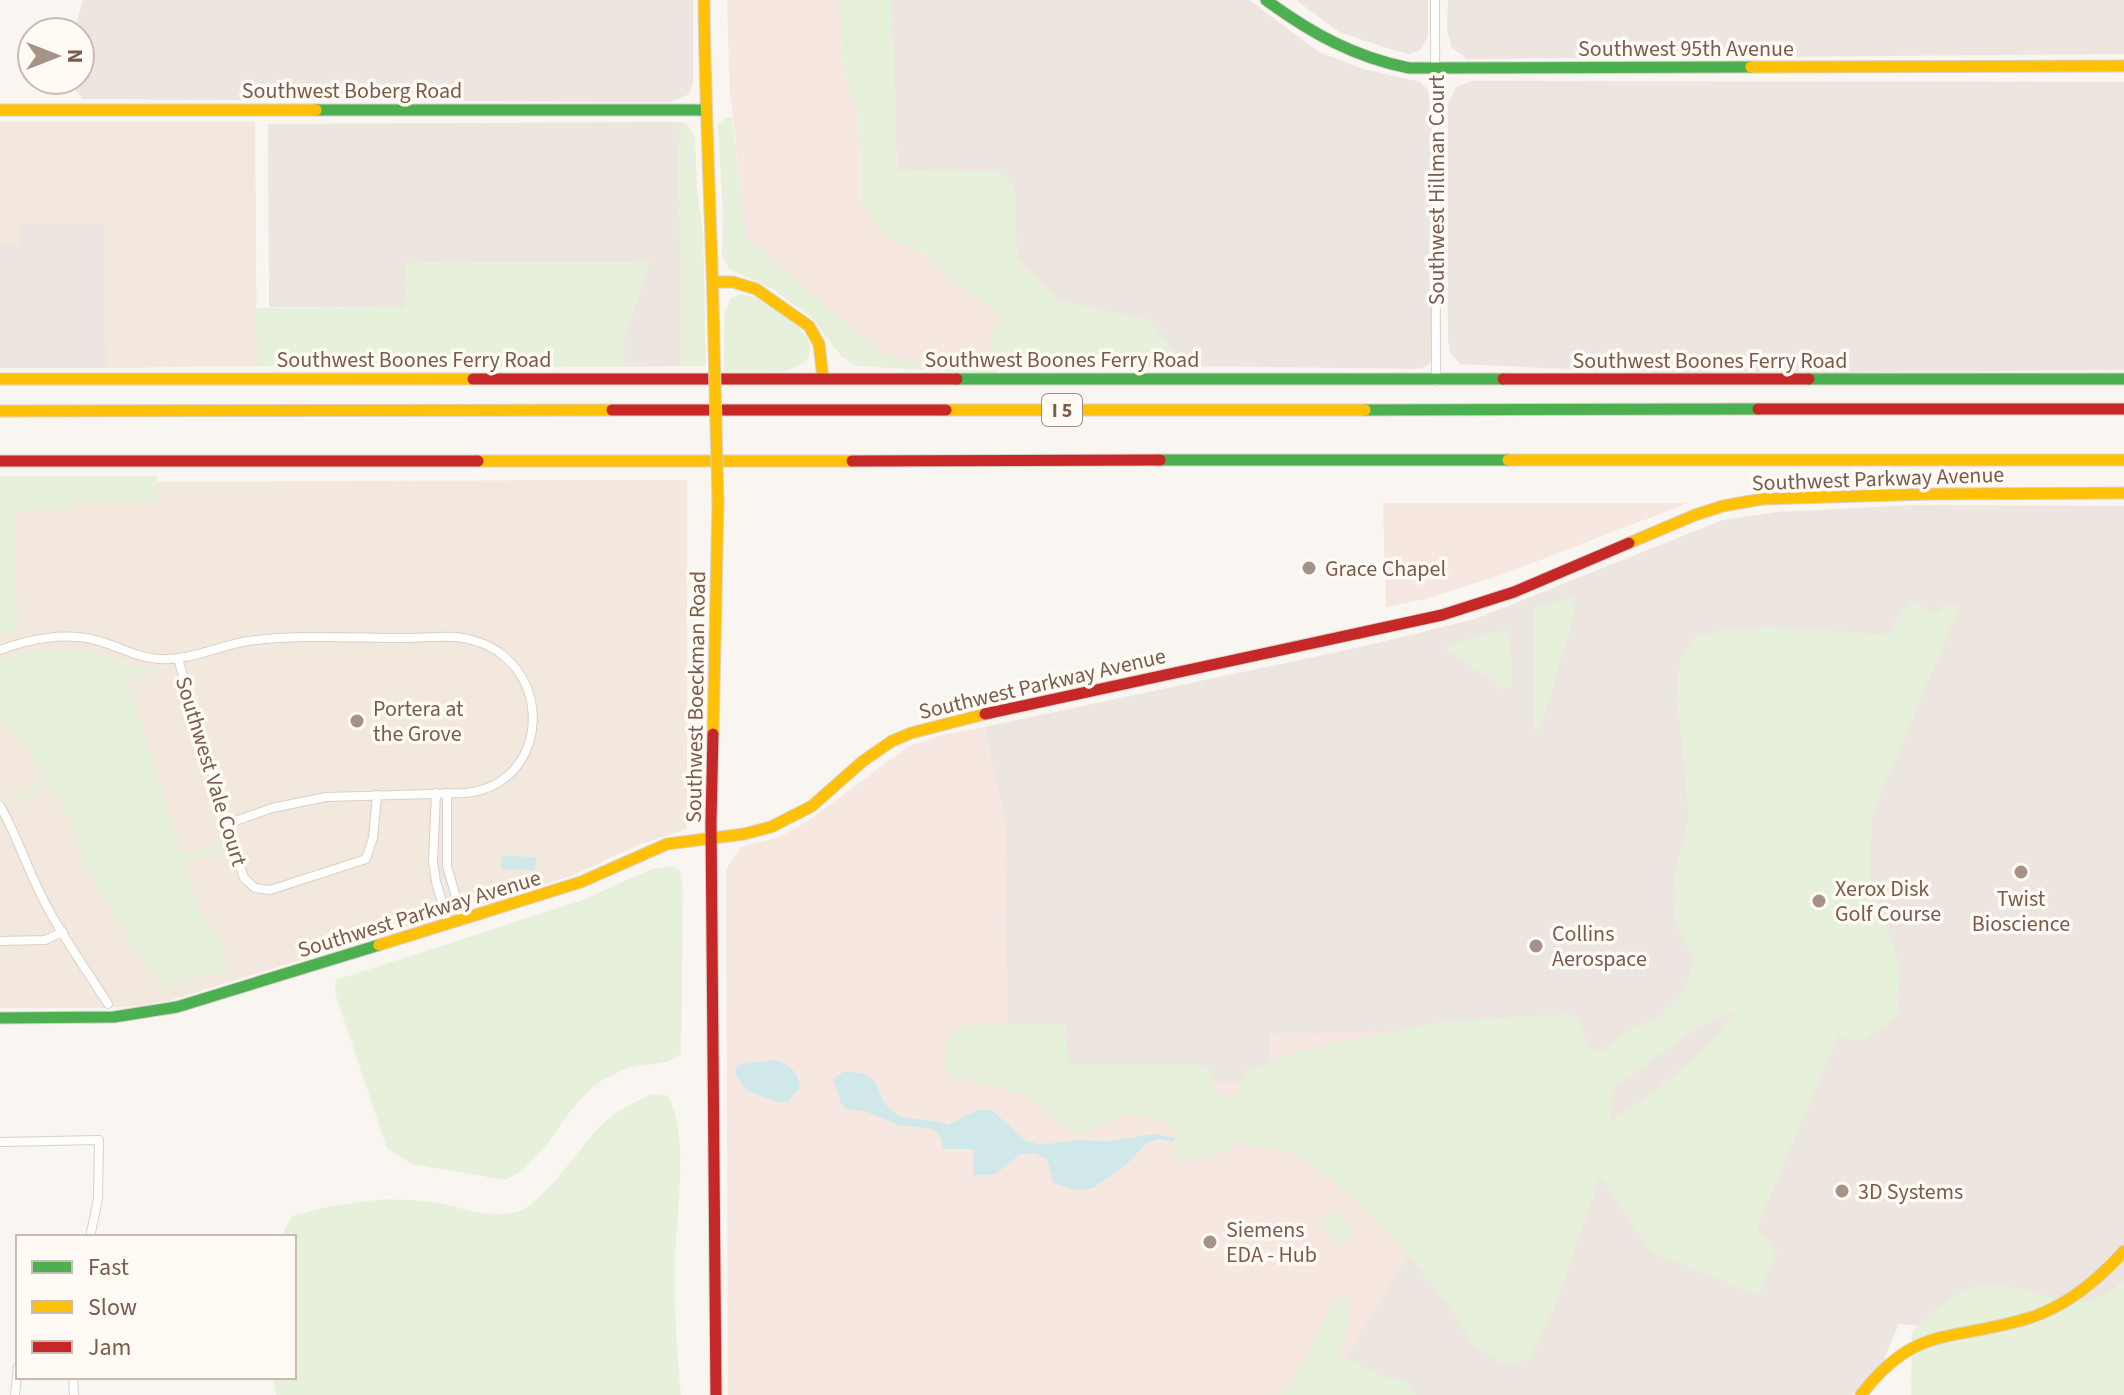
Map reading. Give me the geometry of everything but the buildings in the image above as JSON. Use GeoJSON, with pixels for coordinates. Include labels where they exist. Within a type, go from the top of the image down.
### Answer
{"type":"FeatureCollection","features":[{"type":"Feature","properties":{"kind":"main road","name":"Southwest Boeckman Road"},"geometry":{"type":"LineString","coordinates":[[704,0],[718,503],[711,838],[716,1395]]}},
{"type":"Feature","properties":{"kind":"main road","name":"Southwest 95th Avenue"},"geometry":{"type":"LineString","coordinates":[[1266,0],[1308,32],[1342,50],[1386,64],[1435,69],[2124,66]]}},
{"type":"Feature","properties":{"kind":"main road","name":"Southwest Boberg Road"},"geometry":{"type":"LineString","coordinates":[[0,110],[705,110]]}},
{"type":"Feature","properties":{"kind":"main road"},"geometry":{"type":"LineString","coordinates":[[713,282],[733,282],[756,289],[809,326],[819,344],[823,379]]}},
{"type":"Feature","properties":{"kind":"main road","name":"Southwest Boones Ferry Road"},"geometry":{"type":"LineString","coordinates":[[0,379],[2124,379]]}},
{"type":"Feature","properties":{"kind":"main road","name":"I 5"},"geometry":{"type":"LineString","coordinates":[[0,411],[2124,409]]}},
{"type":"Feature","properties":{"kind":"main road"},"geometry":{"type":"LineString","coordinates":[[0,461],[2124,460]]}},
{"type":"Feature","properties":{"kind":"main road","name":"Southwest Parkway Avenue"},"geometry":{"type":"LineString","coordinates":[[0,1018],[102,1018],[155,1012],[252,986],[581,882],[661,846],[759,831],[791,818],[836,787],[876,751],[924,728],[1456,611],[1514,592],[1723,506],[1789,498],[2124,493]]}},
{"type":"Feature","properties":{"kind":"main road"},"geometry":{"type":"LineString","coordinates":[[1861,1395],[1879,1371],[1911,1345],[1933,1337],[2005,1325],[2038,1315],[2093,1282],[2124,1251]]}},
{"type":"Feature","properties":{"kind":"street","name":"Southwest Hillman Court"},"geometry":{"type":"LineString","coordinates":[[1435,0],[1436,381]]}},
{"type":"Feature","properties":{"kind":"street"},"geometry":{"type":"LineString","coordinates":[[0,650],[20,642],[76,637],[94,639],[140,656],[178,659],[246,641],[466,638],[497,649],[517,668],[529,690],[533,719],[529,742],[516,767],[479,792],[336,796],[300,801],[227,824]]}},
{"type":"Feature","properties":{"kind":"street","name":"Southwest Vale Court"},"geometry":{"type":"LineString","coordinates":[[178,659],[244,878],[255,888],[270,890],[366,859],[372,846],[377,795]]}},
{"type":"Feature","properties":{"kind":"street"},"geometry":{"type":"LineString","coordinates":[[436,793],[433,861],[449,925]]}},
{"type":"Feature","properties":{"kind":"street"},"geometry":{"type":"LineString","coordinates":[[447,793],[447,866],[463,921]]}},
{"type":"Feature","properties":{"kind":"street"},"geometry":{"type":"LineString","coordinates":[[0,806],[17,834],[34,880],[108,1004]]}},
{"type":"Feature","properties":{"kind":"street"},"geometry":{"type":"LineString","coordinates":[[0,941],[45,940],[63,932]]}},
{"type":"Feature","properties":{"kind":"street"},"geometry":{"type":"LineString","coordinates":[[0,1142],[99,1140],[98,1199],[90,1235]]}},
{"type":"Feature","properties":{"kind":"shaded area"},"geometry":{"type":"Polygon","coordinates":[[[83,0],[693,0],[693,83],[689,94],[671,102],[83,99],[80,96],[96,96],[96,16],[78,16],[83,0]]]}},
{"type":"Feature","properties":{"kind":"shaded area"},"geometry":{"type":"Polygon","coordinates":[[[727,0],[840,0],[842,60],[850,93],[858,108],[860,196],[882,235],[926,254],[959,287],[1000,313],[1005,322],[993,367],[943,367],[883,355],[746,237],[730,93],[727,0]]]}},
{"type":"Feature","properties":{"kind":"shaded area"},"geometry":{"type":"Polygon","coordinates":[[[891,0],[1249,0],[1319,52],[1364,69],[1420,82],[1428,90],[1430,106],[1433,356],[1429,364],[1421,369],[1186,366],[1148,320],[1058,301],[1017,259],[1014,186],[897,170],[891,0]]]}},
{"type":"Feature","properties":{"kind":"shaded area"},"geometry":{"type":"Polygon","coordinates":[[[1296,0],[1428,0],[1428,36],[1421,50],[1409,54],[1389,49],[1339,32],[1296,0]]]}},
{"type":"Feature","properties":{"kind":"shaded area"},"geometry":{"type":"Polygon","coordinates":[[[1448,0],[2124,0],[2124,54],[1467,59],[1451,47],[1447,27],[1448,0]]]}},
{"type":"Feature","properties":{"kind":"shaded area"},"geometry":{"type":"Polygon","coordinates":[[[1472,81],[2124,82],[2124,370],[1677,374],[1460,364],[1450,353],[1448,339],[1448,103],[1456,87],[1472,81]]]}},
{"type":"Feature","properties":{"kind":"shaded area"},"geometry":{"type":"Polygon","coordinates":[[[0,122],[255,122],[257,366],[106,368],[105,224],[21,224],[21,245],[0,244],[0,122]]]}},
{"type":"Feature","properties":{"kind":"shaded area"},"geometry":{"type":"Polygon","coordinates":[[[679,122],[681,366],[625,367],[625,337],[649,262],[406,263],[405,307],[269,307],[268,124],[679,122]]]}},
{"type":"Feature","properties":{"kind":"shaded area"},"geometry":{"type":"Polygon","coordinates":[[[21,224],[105,224],[106,368],[0,368],[0,244],[21,244],[21,224]]]}},
{"type":"Feature","properties":{"kind":"shaded area","name":"Portera at the Grove"},"geometry":{"type":"Polygon","coordinates":[[[687,480],[687,829],[638,845],[571,876],[171,1000],[99,1008],[0,1008],[0,482],[687,480]]]}},
{"type":"Feature","properties":{"kind":"shaded area"},"geometry":{"type":"Polygon","coordinates":[[[1383,503],[1688,503],[1504,574],[1425,599],[1386,607],[1383,503]]]}},
{"type":"Feature","properties":{"kind":"shaded area"},"geometry":{"type":"Polygon","coordinates":[[[1914,505],[2124,506],[2124,1343],[1899,1324],[1879,1371],[1852,1395],[1331,1395],[1343,1362],[1428,1222],[1578,1027],[1270,1034],[1270,1082],[1008,1082],[1005,822],[984,727],[1365,646],[1475,619],[1723,520],[1778,512],[1914,505]]]}},
{"type":"Feature","properties":{"kind":"shaded area"},"geometry":{"type":"Polygon","coordinates":[[[984,727],[1005,822],[1008,903],[1270,1081],[1270,1034],[1578,1026],[1331,1395],[728,1395],[726,869],[741,847],[779,837],[805,823],[909,746],[984,727]]]}},
{"type":"Feature","properties":{"kind":"green space"},"geometry":{"type":"Polygon","coordinates":[[[840,0],[891,0],[897,170],[999,171],[1014,186],[1017,259],[1058,301],[1148,320],[1186,366],[994,367],[998,374],[856,366],[841,356],[812,318],[773,289],[729,269],[722,255],[718,124],[732,117],[746,237],[883,355],[943,367],[993,367],[988,358],[995,322],[1005,322],[1000,313],[959,287],[926,254],[882,235],[861,203],[858,108],[850,93],[842,60],[840,0]]]}},
{"type":"Feature","properties":{"kind":"green space"},"geometry":{"type":"Polygon","coordinates":[[[679,122],[686,123],[695,136],[697,191],[703,234],[706,366],[681,366],[679,122]]]}},
{"type":"Feature","properties":{"kind":"green space"},"geometry":{"type":"Polygon","coordinates":[[[649,262],[625,337],[625,367],[257,366],[256,308],[405,307],[406,263],[649,262]]]}},
{"type":"Feature","properties":{"kind":"green space"},"geometry":{"type":"Polygon","coordinates":[[[741,294],[761,300],[793,321],[811,348],[806,362],[787,371],[724,372],[724,317],[730,299],[741,294]]]}},
{"type":"Feature","properties":{"kind":"green space"},"geometry":{"type":"Polygon","coordinates":[[[0,476],[157,476],[157,504],[73,504],[73,509],[14,510],[17,629],[0,635],[0,476]]]}},
{"type":"Feature","properties":{"kind":"green space"},"geometry":{"type":"Polygon","coordinates":[[[1576,596],[1574,615],[1539,733],[1533,728],[1533,608],[1576,596]]]}},
{"type":"Feature","properties":{"kind":"green space"},"geometry":{"type":"Polygon","coordinates":[[[1914,601],[1934,615],[1946,605],[1957,606],[1960,614],[1951,627],[1872,816],[1869,872],[1900,967],[1898,1011],[1891,1021],[1866,1039],[1838,1036],[1757,1228],[1777,1255],[1758,1295],[1651,1252],[1600,1177],[1554,1309],[1530,1359],[1503,1364],[1471,1342],[1449,1306],[1396,1239],[1335,1183],[1289,1151],[1240,1144],[1185,1163],[1169,1154],[1177,1146],[1176,1133],[1170,1125],[1160,1120],[1136,1114],[1122,1115],[1091,1131],[1077,1132],[1064,1127],[1027,1097],[949,1075],[944,1058],[948,1037],[965,1025],[1066,1024],[1068,1064],[1198,1064],[1209,1069],[1220,1097],[1231,1099],[1237,1095],[1245,1072],[1280,1057],[1441,1022],[1567,1014],[1576,1017],[1590,1050],[1602,1051],[1623,1033],[1660,1016],[1679,997],[1695,957],[1675,919],[1674,876],[1689,819],[1677,695],[1680,659],[1697,636],[1720,631],[1792,628],[1890,635],[1898,617],[1914,601]],[[1735,1010],[1695,1029],[1613,1088],[1611,1121],[1697,1056],[1735,1010]]]}},
{"type":"Feature","properties":{"kind":"green space"},"geometry":{"type":"Polygon","coordinates":[[[1506,629],[1510,640],[1512,686],[1498,690],[1494,681],[1443,647],[1506,629]]]}},
{"type":"Feature","properties":{"kind":"green space"},"geometry":{"type":"Polygon","coordinates":[[[42,649],[89,649],[130,665],[157,670],[127,680],[182,855],[222,843],[224,850],[184,863],[200,911],[221,942],[230,974],[188,978],[162,990],[96,887],[81,855],[70,819],[49,785],[15,805],[10,798],[44,777],[24,743],[0,720],[0,660],[42,649]]]}},
{"type":"Feature","properties":{"kind":"green space"},"geometry":{"type":"Polygon","coordinates":[[[670,866],[679,870],[683,887],[681,1054],[662,1063],[628,1068],[598,1083],[582,1097],[532,1162],[505,1180],[412,1164],[387,1148],[335,993],[336,980],[580,901],[652,869],[670,866]]]}},
{"type":"Feature","properties":{"kind":"green space"},"geometry":{"type":"Polygon","coordinates":[[[652,1094],[668,1096],[679,1132],[675,1294],[681,1395],[276,1395],[273,1379],[296,1379],[296,1235],[284,1235],[292,1216],[344,1204],[396,1199],[431,1202],[483,1213],[516,1212],[538,1198],[595,1132],[622,1110],[652,1094]]]}},
{"type":"Feature","properties":{"kind":"green space"},"geometry":{"type":"Polygon","coordinates":[[[1334,1210],[1355,1230],[1340,1246],[1319,1225],[1334,1210]]]}},
{"type":"Feature","properties":{"kind":"green space"},"geometry":{"type":"Polygon","coordinates":[[[2124,1280],[2124,1395],[1911,1395],[1912,1332],[1955,1295],[1972,1288],[1994,1285],[2068,1302],[2086,1301],[2104,1295],[2124,1280]]]}},
{"type":"Feature","properties":{"kind":"green space"},"geometry":{"type":"Polygon","coordinates":[[[1341,1295],[1351,1298],[1345,1337],[1338,1355],[1389,1379],[1406,1380],[1417,1395],[1275,1395],[1285,1393],[1307,1357],[1328,1310],[1341,1295]]]}},
{"type":"Feature","properties":{"kind":"water"},"geometry":{"type":"Polygon","coordinates":[[[502,856],[536,857],[535,870],[501,869],[502,856]]]}},
{"type":"Feature","properties":{"kind":"water"},"geometry":{"type":"Polygon","coordinates":[[[771,1060],[787,1066],[797,1077],[800,1088],[788,1102],[780,1103],[747,1091],[735,1074],[737,1065],[771,1060]]]}},
{"type":"Feature","properties":{"kind":"water"},"geometry":{"type":"Polygon","coordinates":[[[845,1071],[868,1076],[887,1105],[899,1115],[948,1125],[977,1110],[992,1110],[1025,1140],[1040,1145],[1079,1140],[1109,1141],[1155,1134],[1175,1138],[1173,1142],[1157,1139],[1145,1145],[1128,1163],[1093,1188],[1075,1190],[1053,1183],[1047,1159],[1036,1153],[1020,1154],[996,1174],[973,1176],[973,1149],[944,1149],[939,1134],[932,1129],[899,1125],[867,1112],[846,1109],[833,1079],[845,1071]]]}},
{"type":"Feature","properties":{"kind":"traffic: fast"},"geometry":{"type":"LineString","coordinates":[[1266,0],[1334,42],[1409,68],[1751,67]]}},
{"type":"Feature","properties":{"kind":"traffic: fast"},"geometry":{"type":"LineString","coordinates":[[316,110],[705,110]]}},
{"type":"Feature","properties":{"kind":"traffic: fast"},"geometry":{"type":"LineString","coordinates":[[957,379],[1503,379]]}},
{"type":"Feature","properties":{"kind":"traffic: fast"},"geometry":{"type":"LineString","coordinates":[[1809,379],[2124,379]]}},
{"type":"Feature","properties":{"kind":"traffic: fast"},"geometry":{"type":"LineString","coordinates":[[1365,410],[1758,409]]}},
{"type":"Feature","properties":{"kind":"traffic: fast"},"geometry":{"type":"LineString","coordinates":[[1160,460],[1508,460]]}},
{"type":"Feature","properties":{"kind":"traffic: fast"},"geometry":{"type":"LineString","coordinates":[[0,1018],[114,1017],[177,1007],[379,945]]}},
{"type":"Feature","properties":{"kind":"traffic: slow"},"geometry":{"type":"LineString","coordinates":[[704,0],[714,346]]}},
{"type":"Feature","properties":{"kind":"traffic: slow"},"geometry":{"type":"LineString","coordinates":[[1751,67],[2124,66]]}},
{"type":"Feature","properties":{"kind":"traffic: slow"},"geometry":{"type":"LineString","coordinates":[[0,110],[316,110]]}},
{"type":"Feature","properties":{"kind":"traffic: slow"},"geometry":{"type":"LineString","coordinates":[[713,282],[733,282],[756,289],[809,326],[819,344],[823,379]]}},
{"type":"Feature","properties":{"kind":"traffic: slow"},"geometry":{"type":"LineString","coordinates":[[714,346],[718,503]]}},
{"type":"Feature","properties":{"kind":"traffic: slow"},"geometry":{"type":"LineString","coordinates":[[0,379],[473,379]]}},
{"type":"Feature","properties":{"kind":"traffic: slow"},"geometry":{"type":"LineString","coordinates":[[0,411],[612,410]]}},
{"type":"Feature","properties":{"kind":"traffic: slow"},"geometry":{"type":"LineString","coordinates":[[946,410],[1365,410]]}},
{"type":"Feature","properties":{"kind":"traffic: slow"},"geometry":{"type":"LineString","coordinates":[[1508,460],[2124,460]]}},
{"type":"Feature","properties":{"kind":"traffic: slow"},"geometry":{"type":"LineString","coordinates":[[478,461],[852,461]]}},
{"type":"Feature","properties":{"kind":"traffic: slow"},"geometry":{"type":"LineString","coordinates":[[1629,543],[1695,515],[1762,499],[2124,493]]}},
{"type":"Feature","properties":{"kind":"traffic: slow"},"geometry":{"type":"LineString","coordinates":[[713,734],[718,503]]}},
{"type":"Feature","properties":{"kind":"traffic: slow"},"geometry":{"type":"LineString","coordinates":[[379,945],[581,882],[667,844],[744,834],[771,827],[812,806],[863,761],[892,741],[985,714]]}},
{"type":"Feature","properties":{"kind":"traffic: slow"},"geometry":{"type":"LineString","coordinates":[[1861,1395],[1881,1372],[1918,1345],[2043,1313],[2093,1282],[2124,1251]]}},
{"type":"Feature","properties":{"kind":"traffic: jam"},"geometry":{"type":"LineString","coordinates":[[473,379],[957,379]]}},
{"type":"Feature","properties":{"kind":"traffic: jam"},"geometry":{"type":"LineString","coordinates":[[1503,379],[1809,379]]}},
{"type":"Feature","properties":{"kind":"traffic: jam"},"geometry":{"type":"LineString","coordinates":[[1758,409],[2124,409]]}},
{"type":"Feature","properties":{"kind":"traffic: jam"},"geometry":{"type":"LineString","coordinates":[[612,410],[946,410]]}},
{"type":"Feature","properties":{"kind":"traffic: jam"},"geometry":{"type":"LineString","coordinates":[[852,461],[1160,460]]}},
{"type":"Feature","properties":{"kind":"traffic: jam"},"geometry":{"type":"LineString","coordinates":[[0,461],[478,461]]}},
{"type":"Feature","properties":{"kind":"traffic: jam"},"geometry":{"type":"LineString","coordinates":[[985,714],[1442,615],[1514,592],[1629,543]]}},
{"type":"Feature","properties":{"kind":"traffic: jam"},"geometry":{"type":"LineString","coordinates":[[713,734],[716,1395]]}},
{"type":"Feature","properties":{"kind":"place","name":"Grace Chapel"},"geometry":{"type":"Point","coordinates":[1309,568]}},
{"type":"Feature","properties":{"kind":"place","name":"Portera at the Grove"},"geometry":{"type":"Point","coordinates":[357,721]}},
{"type":"Feature","properties":{"kind":"place","name":"Twist Bioscience"},"geometry":{"type":"Point","coordinates":[2021,872]}},
{"type":"Feature","properties":{"kind":"place","name":"Xerox Disk Golf Course"},"geometry":{"type":"Point","coordinates":[1819,901]}},
{"type":"Feature","properties":{"kind":"place","name":"Collins Aerospace"},"geometry":{"type":"Point","coordinates":[1536,946]}},
{"type":"Feature","properties":{"kind":"place","name":"3D Systems"},"geometry":{"type":"Point","coordinates":[1842,1191]}},
{"type":"Feature","properties":{"kind":"place","name":"Siemens EDA - Hub"},"geometry":{"type":"Point","coordinates":[1210,1242]}}]}
